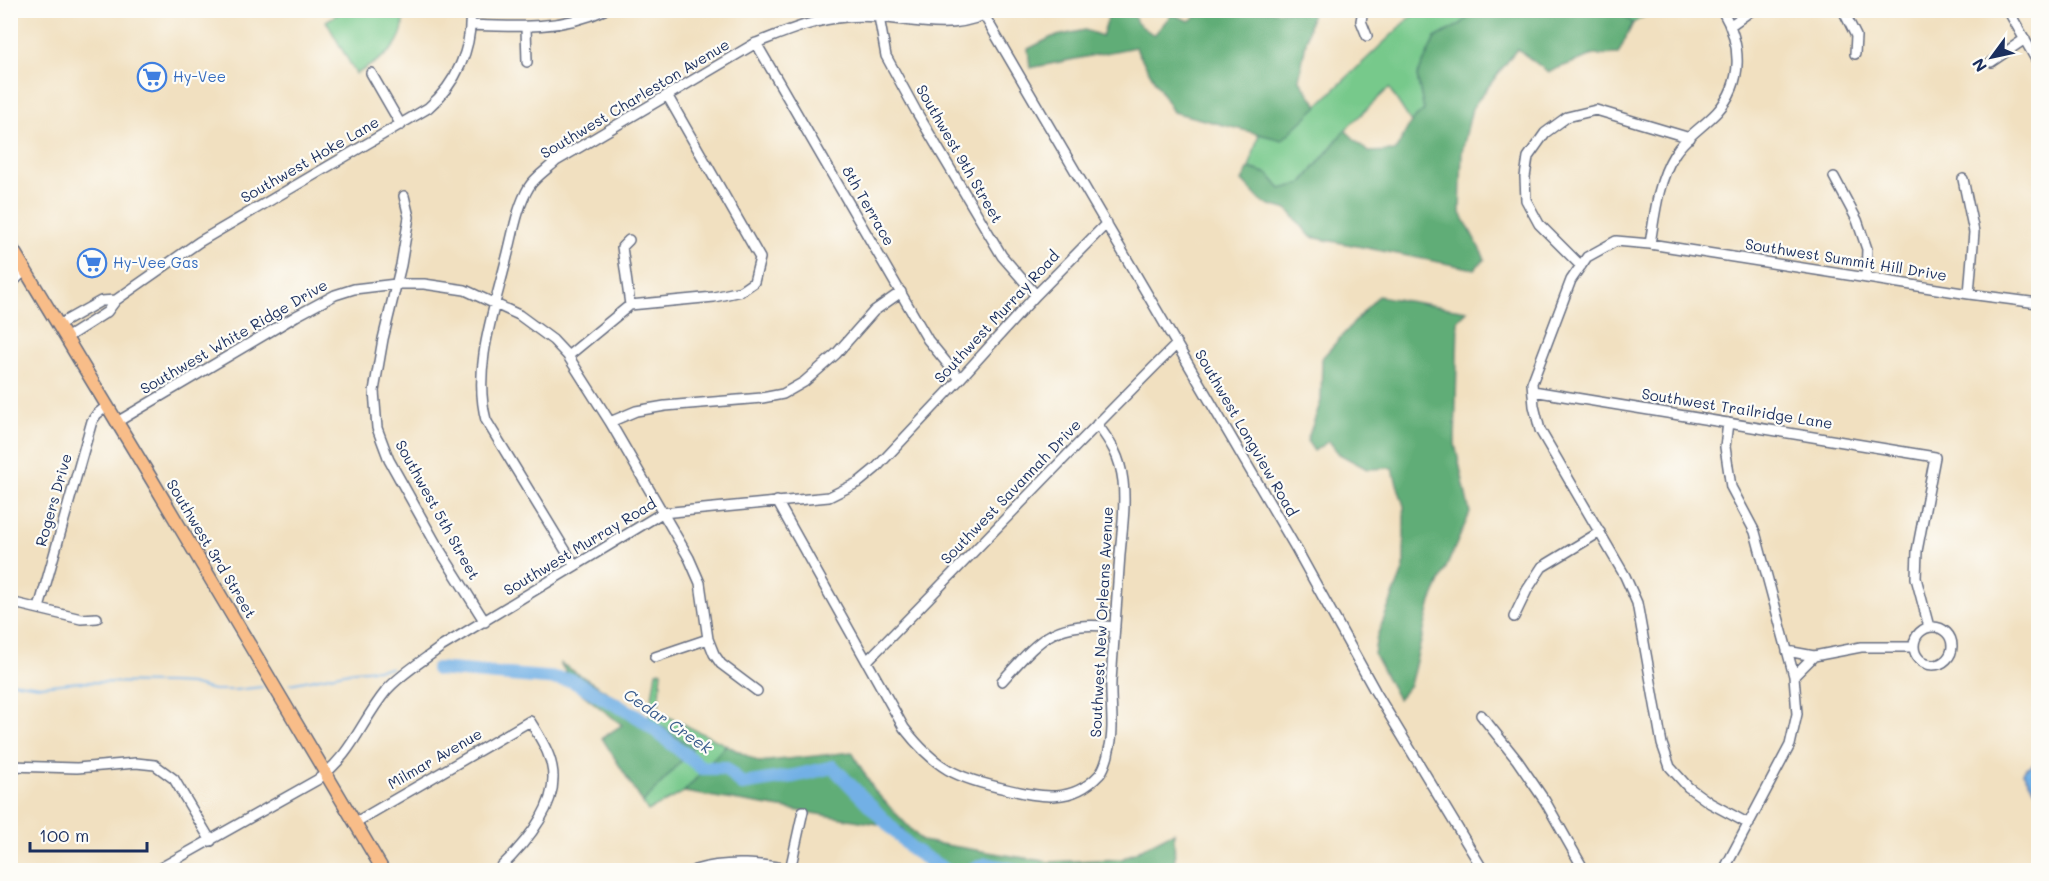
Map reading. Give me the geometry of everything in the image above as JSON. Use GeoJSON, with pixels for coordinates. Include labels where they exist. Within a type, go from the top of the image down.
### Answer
{"type":"FeatureCollection","features":[{"type":"Feature","properties":{"kind":"main road","name":"Southwest 3rd Street"},"geometry":{"type":"LineString","coordinates":[[10,245],[383,870]]}},
{"type":"Feature","properties":{"kind":"street","name":"Southwest Hoke Lane"},"geometry":{"type":"LineString","coordinates":[[66,338],[107,312],[117,300],[199,242],[428,108],[451,83],[465,51],[471,25],[470,10]]}},
{"type":"Feature","properties":{"kind":"street"},"geometry":{"type":"LineString","coordinates":[[471,25],[526,27],[585,19],[604,10]]}},
{"type":"Feature","properties":{"kind":"street"},"geometry":{"type":"LineString","coordinates":[[1363,10],[1361,21],[1367,36]]}},
{"type":"Feature","properties":{"kind":"street"},"geometry":{"type":"LineString","coordinates":[[1650,244],[1664,174],[1676,153],[1718,111],[1732,90],[1739,64],[1731,25],[1722,10]]}},
{"type":"Feature","properties":{"kind":"street"},"geometry":{"type":"LineString","coordinates":[[1731,25],[1752,10]]}},
{"type":"Feature","properties":{"kind":"street"},"geometry":{"type":"LineString","coordinates":[[1843,10],[1856,36],[1855,54]]}},
{"type":"Feature","properties":{"kind":"street"},"geometry":{"type":"LineString","coordinates":[[2008,10],[2038,63]]}},
{"type":"Feature","properties":{"kind":"street","name":"Southwest Charleston Avenue"},"geometry":{"type":"LineString","coordinates":[[575,566],[486,420],[481,402],[482,377],[493,304],[518,215],[530,186],[556,161],[756,43],[812,23],[846,16],[879,17],[949,25],[968,22],[983,13]]}},
{"type":"Feature","properties":{"kind":"street","name":"Southwest Longview Road"},"geometry":{"type":"LineString","coordinates":[[983,13],[1297,550],[1375,691],[1483,870]]}},
{"type":"Feature","properties":{"kind":"street","name":"Southwest 9th Street"},"geometry":{"type":"LineString","coordinates":[[879,17],[885,56],[916,111],[1002,256],[1036,295]]}},
{"type":"Feature","properties":{"kind":"street"},"geometry":{"type":"LineString","coordinates":[[526,27],[527,62]]}},
{"type":"Feature","properties":{"kind":"street"},"geometry":{"type":"LineString","coordinates":[[1991,62],[2025,39]]}},
{"type":"Feature","properties":{"kind":"street","name":"8th Terrace"},"geometry":{"type":"LineString","coordinates":[[756,43],[928,340],[960,379]]}},
{"type":"Feature","properties":{"kind":"street"},"geometry":{"type":"LineString","coordinates":[[371,74],[400,125]]}},
{"type":"Feature","properties":{"kind":"street"},"geometry":{"type":"LineString","coordinates":[[568,356],[630,305],[714,297],[741,291],[754,282],[760,258],[667,95]]}},
{"type":"Feature","properties":{"kind":"street"},"geometry":{"type":"LineString","coordinates":[[1690,138],[1596,110],[1567,117],[1545,133],[1528,157],[1525,177],[1526,200],[1539,224],[1581,266],[1571,280],[1532,383],[1540,430],[1625,576],[1637,603],[1662,744],[1670,766],[1688,787],[1710,803],[1749,824]]}},
{"type":"Feature","properties":{"kind":"street"},"geometry":{"type":"LineString","coordinates":[[1834,177],[1857,220],[1867,249],[1866,278]]}},
{"type":"Feature","properties":{"kind":"street"},"geometry":{"type":"LineString","coordinates":[[1963,179],[1974,232],[1969,294]]}},
{"type":"Feature","properties":{"kind":"street","name":"Southwest 5th Street"},"geometry":{"type":"LineString","coordinates":[[404,196],[409,217],[374,391],[377,428],[389,460],[436,544],[485,622]]}},
{"type":"Feature","properties":{"kind":"street","name":"Southwest Murray Road"},"geometry":{"type":"LineString","coordinates":[[157,870],[327,773],[349,749],[387,690],[441,647],[662,513],[829,497],[859,482],[876,468],[1036,295],[1107,223]]}},
{"type":"Feature","properties":{"kind":"street"},"geometry":{"type":"LineString","coordinates":[[628,240],[622,247],[630,305]]}},
{"type":"Feature","properties":{"kind":"street","name":"Southwest Summit Hill Drive"},"geometry":{"type":"LineString","coordinates":[[1581,266],[1587,257],[1616,242],[1650,244],[2038,303]]}},
{"type":"Feature","properties":{"kind":"street"},"geometry":{"type":"LineString","coordinates":[[10,285],[25,270]]}},
{"type":"Feature","properties":{"kind":"street","name":"Southwest White Ridge Drive"},"geometry":{"type":"LineString","coordinates":[[117,423],[334,295],[354,289],[396,284],[424,284],[465,290],[519,315],[553,340],[568,356],[610,422],[690,558],[700,583],[708,639],[721,664],[756,691]]}},
{"type":"Feature","properties":{"kind":"street"},"geometry":{"type":"LineString","coordinates":[[610,422],[646,409],[783,394],[804,382],[836,354],[874,311],[901,292]]}},
{"type":"Feature","properties":{"kind":"street","name":"Southwest Hoke Lane"},"geometry":{"type":"LineString","coordinates":[[58,326],[101,301],[117,300]]}},
{"type":"Feature","properties":{"kind":"street","name":"Southwest Savannah Drive"},"geometry":{"type":"LineString","coordinates":[[867,661],[1177,344]]}},
{"type":"Feature","properties":{"kind":"street","name":"Southwest Trailridge Lane"},"geometry":{"type":"LineString","coordinates":[[1533,390],[1935,457],[1917,551],[1916,578],[1929,627]]}},
{"type":"Feature","properties":{"kind":"street","name":"Rogers Drive"},"geometry":{"type":"LineString","coordinates":[[39,608],[92,421],[107,406]]}},
{"type":"Feature","properties":{"kind":"street"},"geometry":{"type":"LineString","coordinates":[[1724,870],[1790,745],[1797,714],[1794,676],[1755,532],[1731,487],[1725,447],[1728,423]]}},
{"type":"Feature","properties":{"kind":"street","name":"Southwest New Orleans Avenue"},"geometry":{"type":"LineString","coordinates":[[777,501],[904,728],[922,752],[945,769],[977,782],[1018,792],[1054,797],[1078,792],[1101,774],[1110,748],[1110,698],[1123,482],[1119,458],[1097,424]]}},
{"type":"Feature","properties":{"kind":"street"},"geometry":{"type":"LineString","coordinates":[[1514,617],[1527,590],[1542,567],[1600,532]]}},
{"type":"Feature","properties":{"kind":"street"},"geometry":{"type":"LineString","coordinates":[[10,602],[81,619],[97,618]]}},
{"type":"Feature","properties":{"kind":"street"},"geometry":{"type":"LineString","coordinates":[[1002,681],[1033,646],[1066,627],[1089,624],[1115,627]]}},
{"type":"Feature","properties":{"kind":"street"},"geometry":{"type":"LineString","coordinates":[[1929,627],[1941,629],[1950,638],[1952,650],[1946,661],[1941,664],[1928,665],[1918,659],[1913,647],[1918,634],[1929,627]]}},
{"type":"Feature","properties":{"kind":"street"},"geometry":{"type":"LineString","coordinates":[[656,657],[708,639]]}},
{"type":"Feature","properties":{"kind":"street"},"geometry":{"type":"LineString","coordinates":[[1787,651],[1814,656],[1861,647],[1913,647]]}},
{"type":"Feature","properties":{"kind":"street"},"geometry":{"type":"LineString","coordinates":[[1794,676],[1814,656]]}},
{"type":"Feature","properties":{"kind":"street"},"geometry":{"type":"LineString","coordinates":[[1481,715],[1517,760],[1545,801],[1584,870]]}},
{"type":"Feature","properties":{"kind":"street","name":"Milmar Avenue"},"geometry":{"type":"LineString","coordinates":[[356,822],[530,721],[549,757],[553,777],[550,794],[538,824],[529,838],[498,870]]}},
{"type":"Feature","properties":{"kind":"street"},"geometry":{"type":"LineString","coordinates":[[10,766],[77,768],[136,763],[155,765],[174,779],[211,841]]}},
{"type":"Feature","properties":{"kind":"street"},"geometry":{"type":"LineString","coordinates":[[695,870],[711,866],[752,864],[792,870],[803,811]]}},
{"type":"Feature","properties":{"kind":"green space"},"geometry":{"type":"Polygon","coordinates":[[[344,10],[403,11],[403,23],[397,42],[384,56],[356,74],[326,21],[344,10]]]}},
{"type":"Feature","properties":{"kind":"green space"},"geometry":{"type":"Polygon","coordinates":[[[1103,11],[1132,11],[1137,23],[1154,35],[1172,14],[1189,21],[1202,13],[1201,11],[1312,11],[1299,79],[1318,106],[1282,140],[1173,112],[1135,47],[1030,68],[1028,49],[1052,37],[1085,30],[1102,36],[1108,18],[1103,11]]]}},
{"type":"Feature","properties":{"kind":"green space"},"geometry":{"type":"Polygon","coordinates":[[[1417,11],[1473,11],[1461,24],[1435,38],[1417,76],[1424,110],[1411,122],[1389,88],[1345,130],[1301,184],[1281,189],[1268,174],[1249,168],[1259,134],[1282,139],[1417,11]]]}},
{"type":"Feature","properties":{"kind":"green space"},"geometry":{"type":"Polygon","coordinates":[[[1473,11],[1653,11],[1633,23],[1618,54],[1593,55],[1548,72],[1473,11]]]}},
{"type":"Feature","properties":{"kind":"green space"},"geometry":{"type":"Polygon","coordinates":[[[1473,11],[1618,11],[1633,23],[1618,54],[1593,55],[1548,72],[1517,49],[1472,108],[1462,152],[1460,211],[1485,259],[1474,269],[1311,237],[1288,210],[1263,203],[1242,181],[1249,168],[1268,174],[1281,189],[1301,184],[1345,130],[1368,152],[1395,151],[1411,122],[1424,110],[1417,76],[1435,38],[1461,24],[1473,11]]]}},
{"type":"Feature","properties":{"kind":"green space"},"geometry":{"type":"Polygon","coordinates":[[[1378,296],[1467,311],[1458,320],[1455,444],[1470,513],[1431,602],[1410,685],[1398,699],[1374,654],[1377,636],[1404,568],[1404,506],[1392,468],[1367,469],[1339,454],[1329,441],[1314,451],[1307,441],[1321,401],[1322,358],[1378,296]]]}},
{"type":"Feature","properties":{"kind":"green space"},"geometry":{"type":"Polygon","coordinates":[[[560,663],[693,748],[643,803],[602,738],[622,725],[576,689],[560,663]]]}},
{"type":"Feature","properties":{"kind":"green space"},"geometry":{"type":"Polygon","coordinates":[[[662,671],[658,712],[726,745],[684,792],[648,811],[643,803],[692,749],[649,718],[656,672],[662,671]]]}},
{"type":"Feature","properties":{"kind":"green space"},"geometry":{"type":"Polygon","coordinates":[[[726,745],[759,762],[852,752],[874,790],[922,841],[1049,862],[1122,859],[1174,832],[1175,870],[928,870],[902,828],[684,792],[726,745]]]}},
{"type":"Feature","properties":{"kind":"water"},"geometry":{"type":"Polygon","coordinates":[[[2038,761],[2038,795],[2023,773],[2025,769],[2038,761]]]}},
{"type":"Feature","properties":{"kind":"waterway","name":"Cedar Creek"},"geometry":{"type":"LineString","coordinates":[[290,684],[354,671],[391,668]]}},
{"type":"Feature","properties":{"kind":"waterway","name":"Cedar Creek"},"geometry":{"type":"LineString","coordinates":[[437,669],[571,680],[640,718],[702,768],[725,768],[742,784],[833,767],[912,849],[945,870]]}},
{"type":"Feature","properties":{"kind":"waterway"},"geometry":{"type":"LineString","coordinates":[[10,682],[40,686],[79,682],[171,683],[190,684],[213,690],[262,687]]}},
{"type":"Feature","properties":{"kind":"waterway","name":"Cedar Creek"},"geometry":{"type":"LineString","coordinates":[[972,870],[987,864],[1014,870]]}},
{"type":"Feature","properties":{"kind":"place","name":"Hy-Vee"},"geometry":{"type":"Point","coordinates":[152,77]}},
{"type":"Feature","properties":{"kind":"place","name":"Hy-Vee Gas"},"geometry":{"type":"Point","coordinates":[92,263]}}]}
